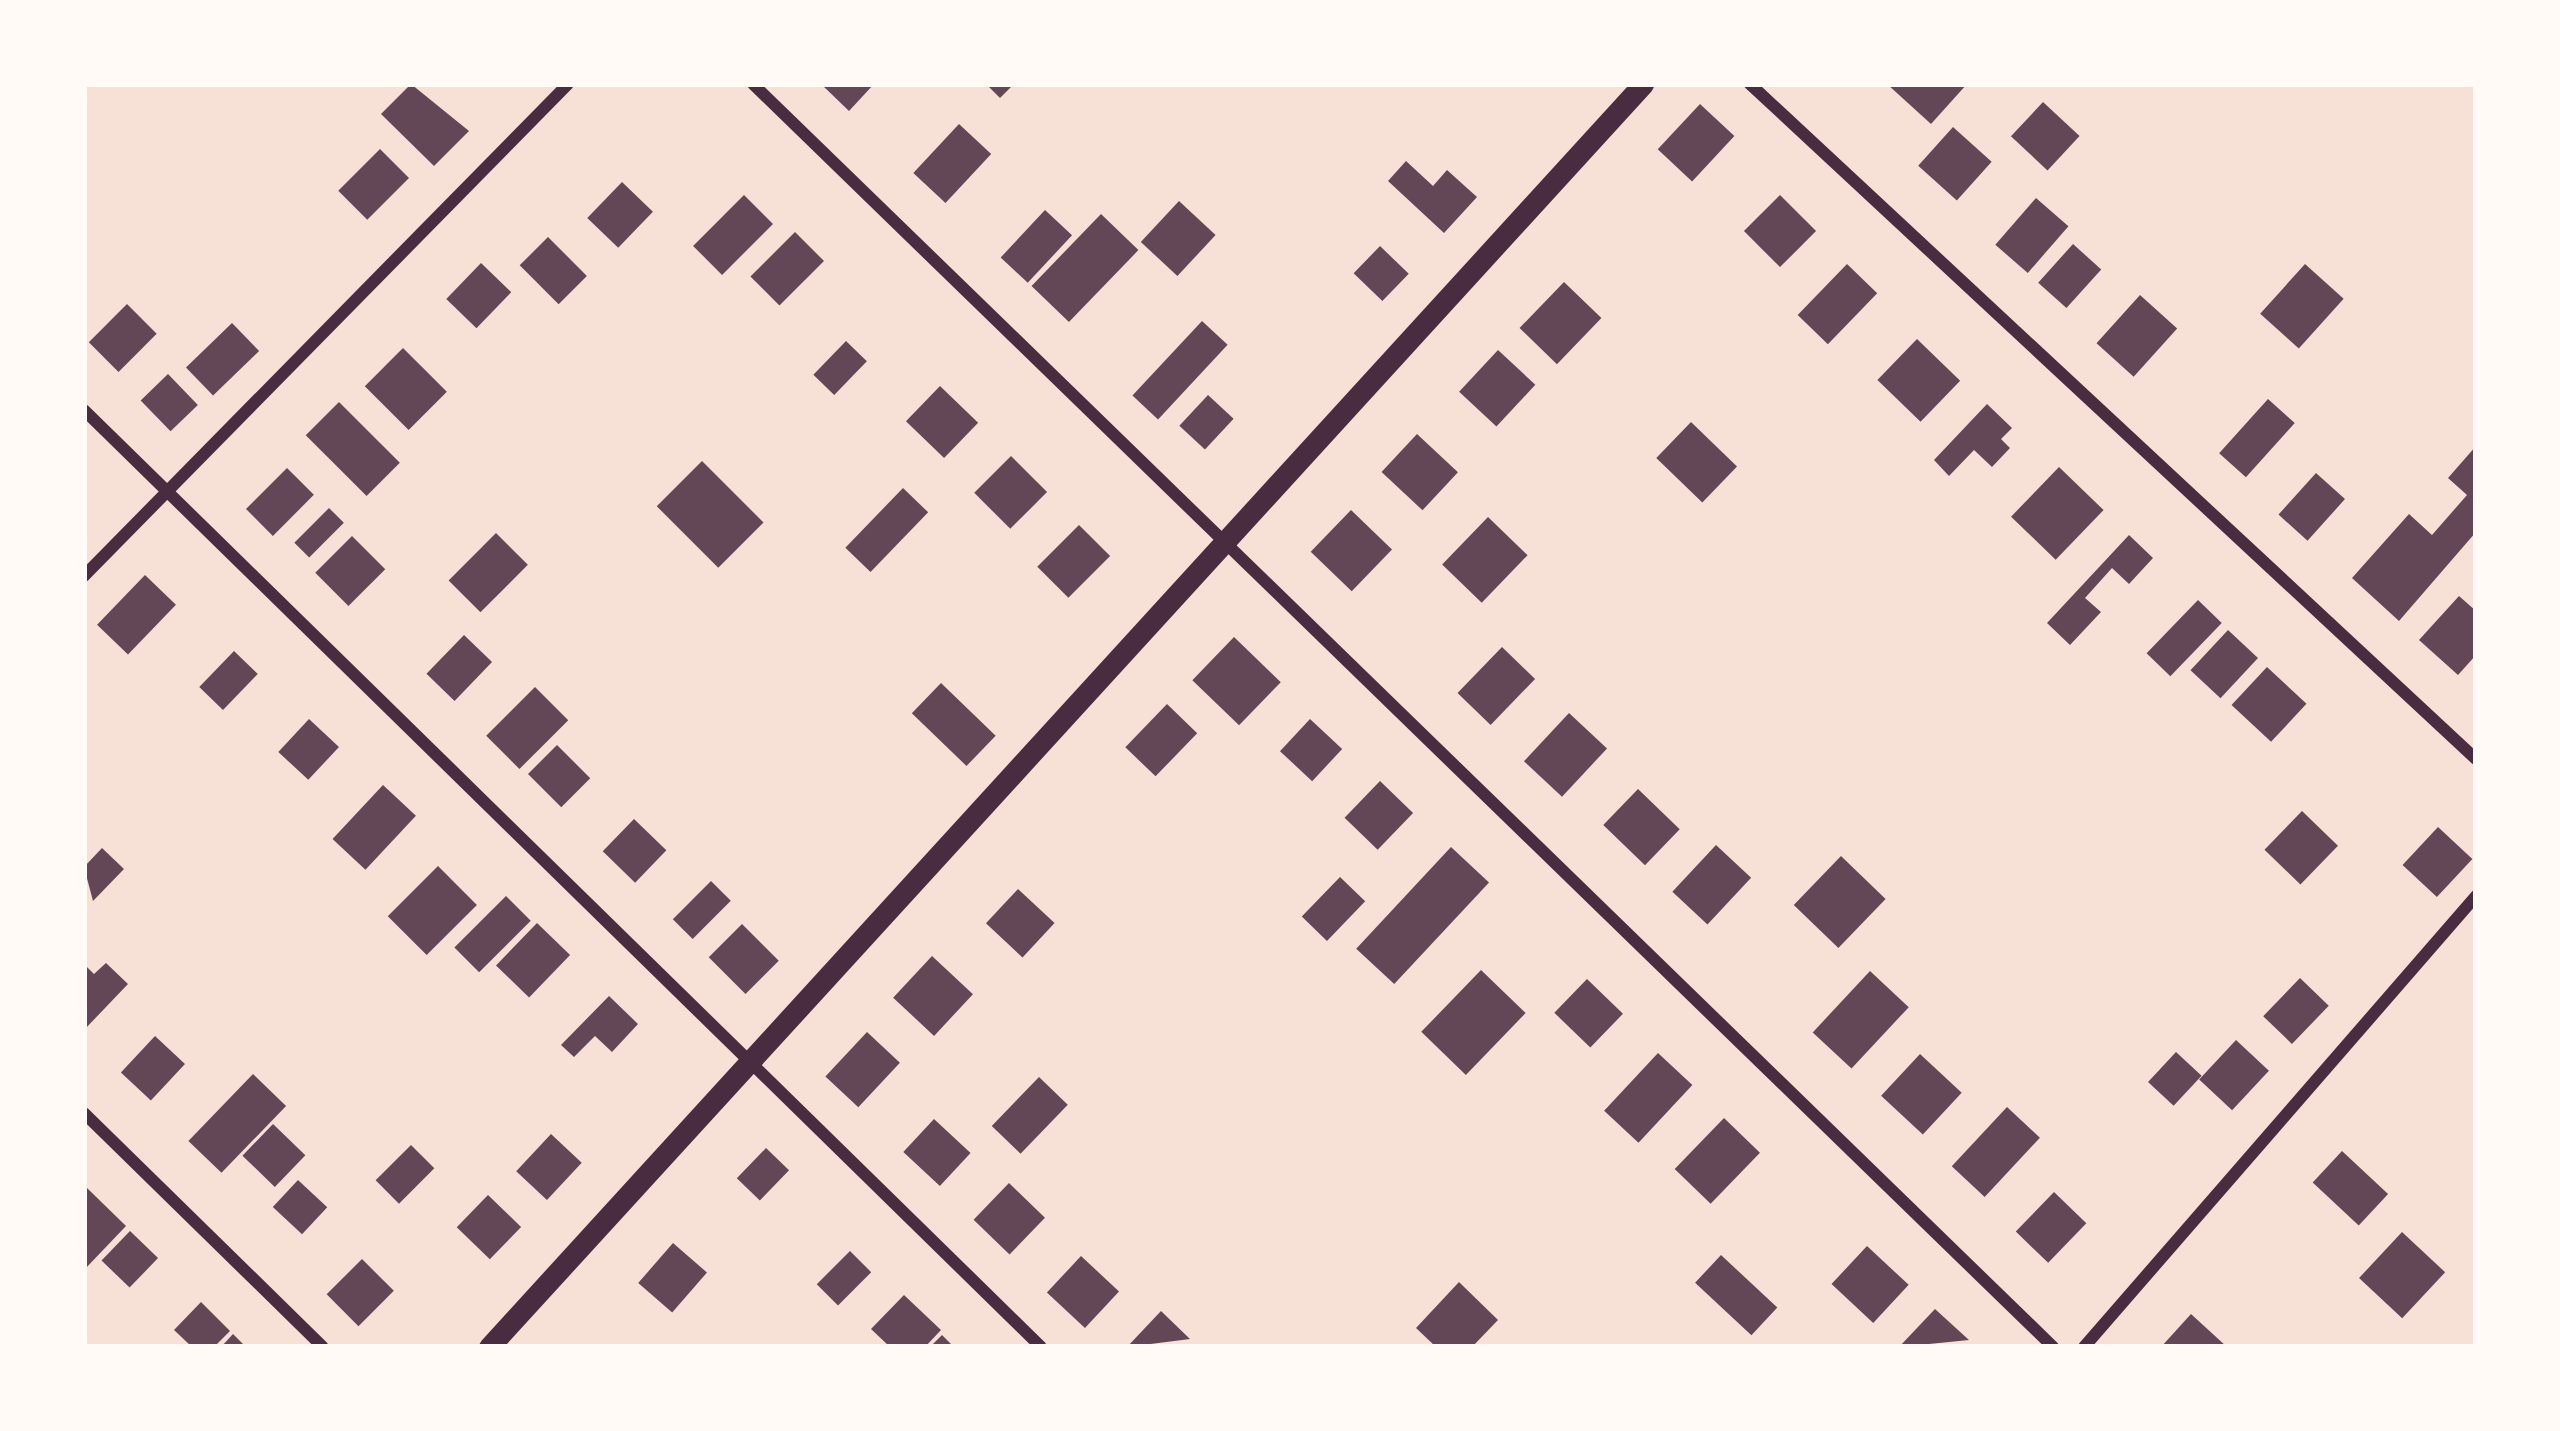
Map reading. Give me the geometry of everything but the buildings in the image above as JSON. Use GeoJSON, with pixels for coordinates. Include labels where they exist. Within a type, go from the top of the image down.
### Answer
{"type":"FeatureCollection","features":[{"type":"Feature","properties":{"kind":"street"},"geometry":{"type":"LineString","coordinates":[[84,576],[568,84]]}},
{"type":"Feature","properties":{"kind":"street"},"geometry":{"type":"LineString","coordinates":[[753,84],[2053,1347]]}},
{"type":"Feature","properties":{"kind":"street"},"geometry":{"type":"LineString","coordinates":[[489,1347],[749,1070],[1643,84]]}},
{"type":"Feature","properties":{"kind":"street"},"geometry":{"type":"LineString","coordinates":[[1750,84],[2476,759]]}},
{"type":"Feature","properties":{"kind":"street"},"geometry":{"type":"LineString","coordinates":[[84,410],[749,1070],[1041,1347]]}},
{"type":"Feature","properties":{"kind":"street"},"geometry":{"type":"LineString","coordinates":[[2084,1347],[2476,896]]}},
{"type":"Feature","properties":{"kind":"street"},"geometry":{"type":"LineString","coordinates":[[84,1114],[323,1347]]}}]}
